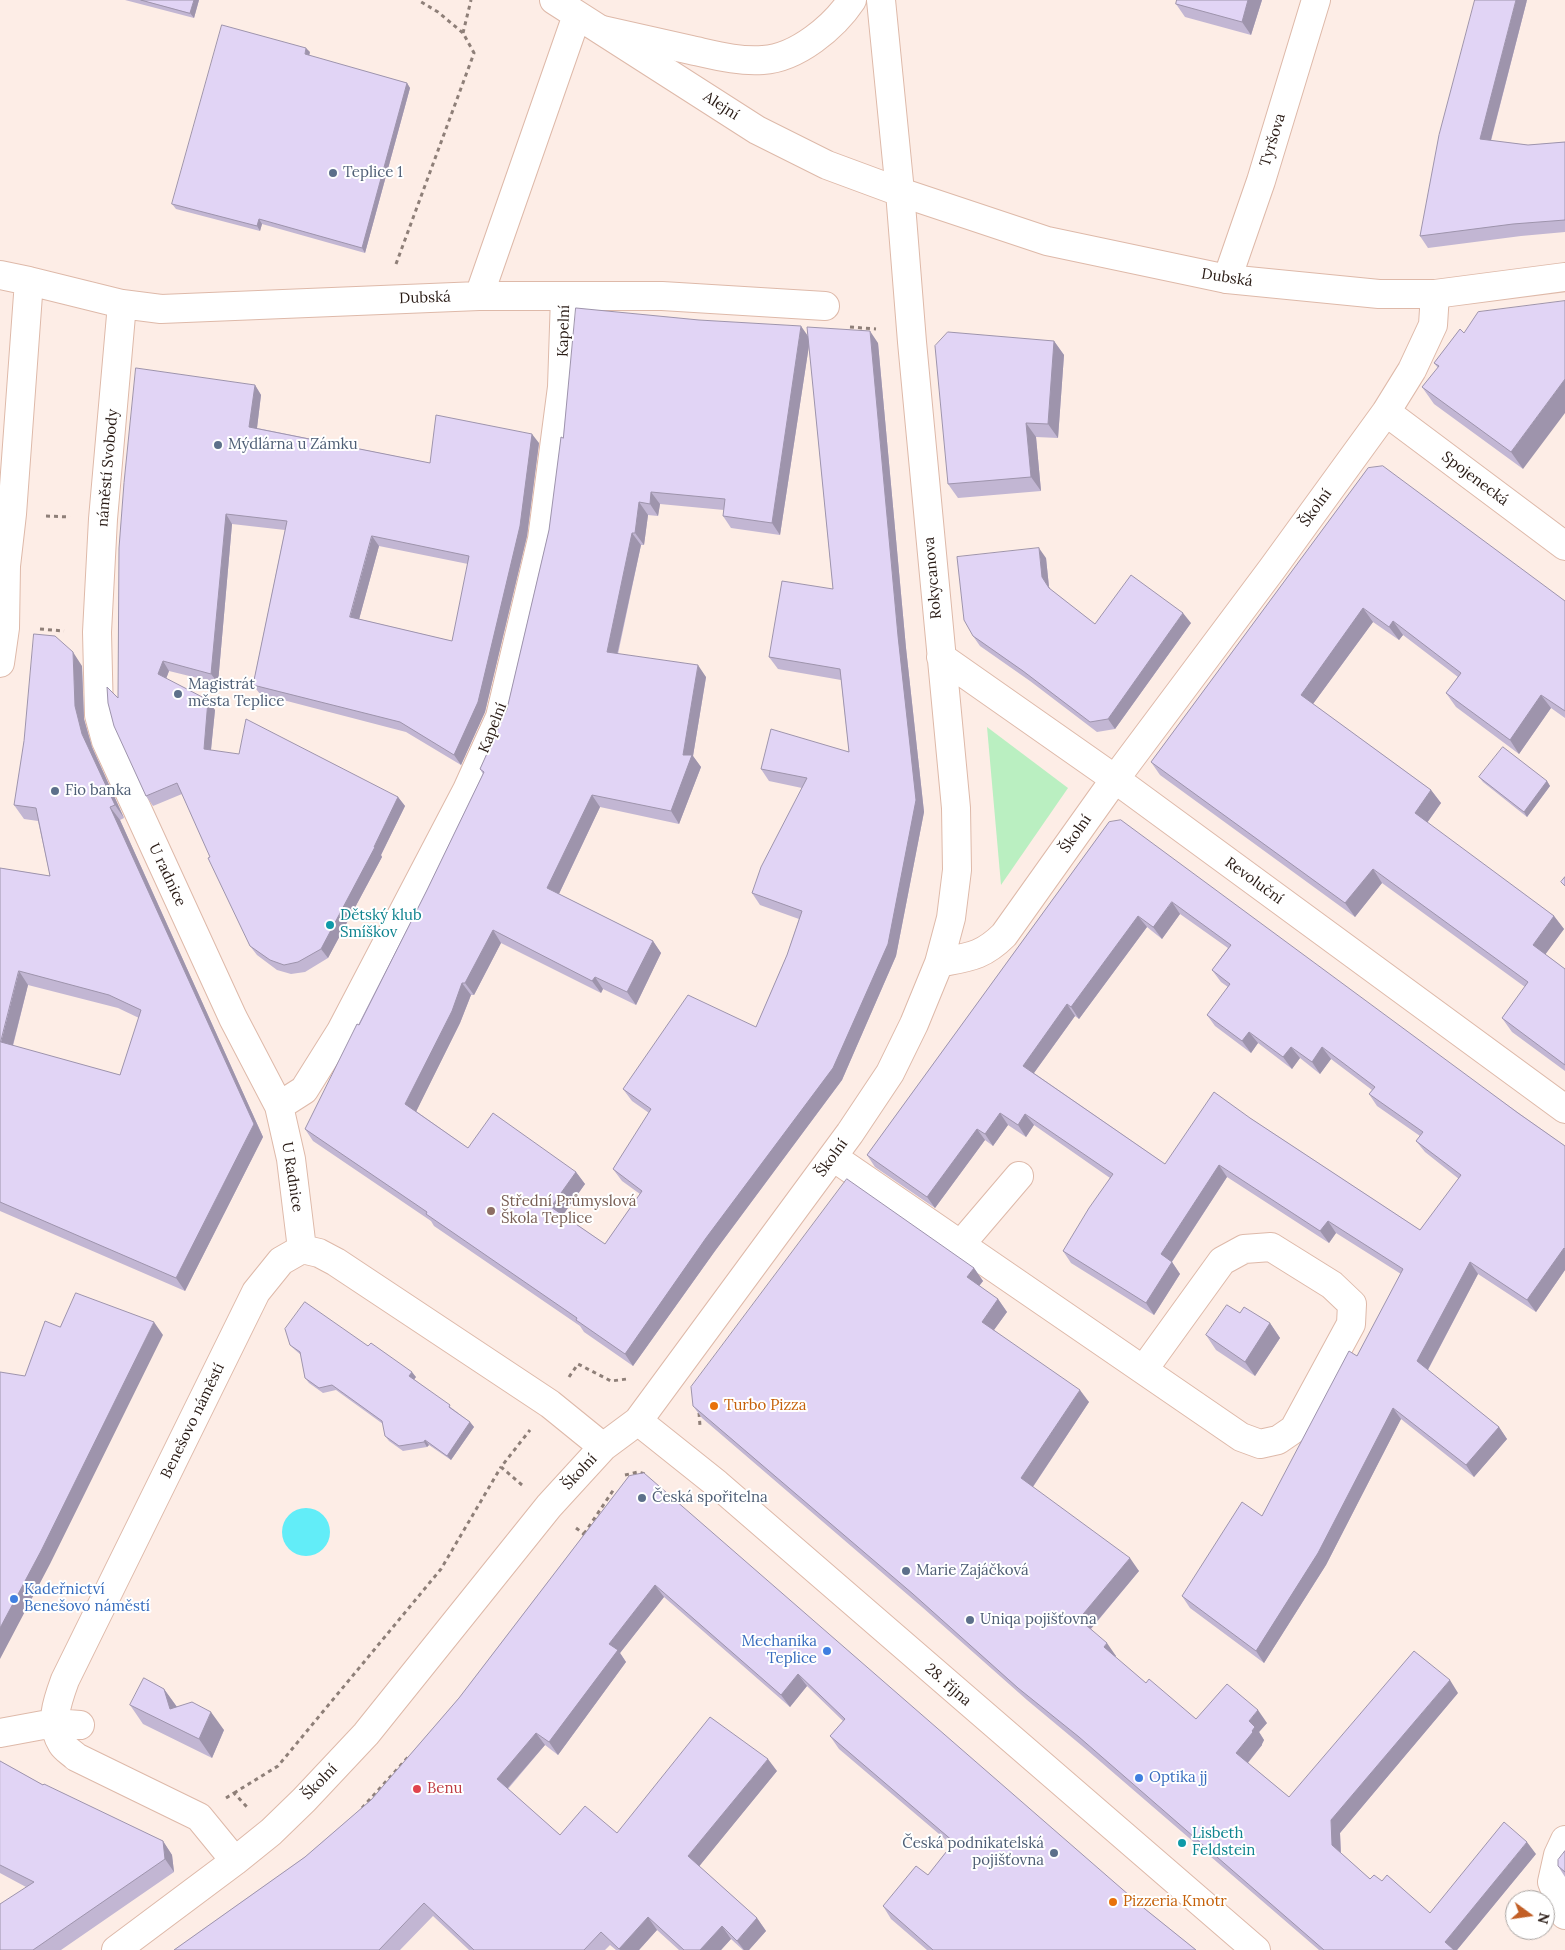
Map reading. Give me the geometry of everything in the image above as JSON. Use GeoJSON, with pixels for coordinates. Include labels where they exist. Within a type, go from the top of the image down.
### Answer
{"type":"FeatureCollection","features":[{"type":"Feature","properties":{"kind":"main road","name":"Alejní"},"geometry":{"type":"LineString","coordinates":[[554,0],[757,130],[827,165],[900,192]]}},
{"type":"Feature","properties":{"kind":"main road"},"geometry":{"type":"LineString","coordinates":[[602,30],[726,57],[763,60],[784,54],[821,34],[842,14],[852,0]]}},
{"type":"Feature","properties":{"kind":"main road","name":"Rokycanova"},"geometry":{"type":"LineString","coordinates":[[881,0],[956,808],[957,870],[951,918],[939,962]]}},
{"type":"Feature","properties":{"kind":"main road","name":"Tyršova"},"geometry":{"type":"LineString","coordinates":[[1227,279],[1261,181],[1316,0]]}},
{"type":"Feature","properties":{"kind":"main road"},"geometry":{"type":"LineString","coordinates":[[479,296],[577,15]]}},
{"type":"Feature","properties":{"kind":"main road","name":"Dubská"},"geometry":{"type":"LineString","coordinates":[[900,192],[1047,241],[1227,279],[1365,294],[1435,294],[1565,277]]}},
{"type":"Feature","properties":{"kind":"main road"},"geometry":{"type":"LineString","coordinates":[[0,276],[29,280],[12,514],[3,565],[5,628],[0,662]]}},
{"type":"Feature","properties":{"kind":"main road","name":"Dubská"},"geometry":{"type":"LineString","coordinates":[[29,280],[122,304],[161,309],[479,296],[662,296],[825,306]]}},
{"type":"Feature","properties":{"kind":"main road","name":"Školní"},"geometry":{"type":"LineString","coordinates":[[116,1950],[271,1832],[366,1734],[549,1506],[603,1447],[638,1421],[833,1157],[890,1073],[914,1024],[939,962],[977,955],[991,948],[1004,935],[1114,780],[1272,569],[1386,412],[1412,370],[1433,326],[1435,294]]}},
{"type":"Feature","properties":{"kind":"main road","name":"Kapelní"},"geometry":{"type":"LineString","coordinates":[[279,1106],[304,1090],[342,1031],[467,790],[500,716],[542,539],[562,386],[565,297]]}},
{"type":"Feature","properties":{"kind":"main road","name":"náměstí Svobody"},"geometry":{"type":"LineString","coordinates":[[97,632],[103,519],[122,304]]}},
{"type":"Feature","properties":{"kind":"main road","name":"Spojenecká"},"geometry":{"type":"LineString","coordinates":[[1386,412],[1565,546]]}},
{"type":"Feature","properties":{"kind":"main road","name":"U radnice"},"geometry":{"type":"LineString","coordinates":[[97,632],[99,715],[106,741],[233,1018],[279,1106]]}},
{"type":"Feature","properties":{"kind":"main road","name":"Revoluční"},"geometry":{"type":"LineString","coordinates":[[941,657],[1114,780],[1565,1109]]}},
{"type":"Feature","properties":{"kind":"main road","name":"U Radnice"},"geometry":{"type":"LineString","coordinates":[[279,1106],[291,1159],[302,1249]]}},
{"type":"Feature","properties":{"kind":"main road"},"geometry":{"type":"LineString","coordinates":[[833,1157],[1241,1437],[1260,1444],[1278,1440],[1294,1428],[1351,1324],[1352,1304],[1332,1285],[1271,1247],[1244,1248],[1222,1261],[1144,1369]]}},
{"type":"Feature","properties":{"kind":"main road"},"geometry":{"type":"LineString","coordinates":[[961,1244],[1019,1176]]}},
{"type":"Feature","properties":{"kind":"main road"},"geometry":{"type":"LineString","coordinates":[[302,1249],[320,1252],[336,1262],[550,1404],[603,1447]]}},
{"type":"Feature","properties":{"kind":"main road","name":"Benešovo náměstí"},"geometry":{"type":"LineString","coordinates":[[67,1724],[58,1699],[65,1680],[256,1292],[281,1262],[302,1249]]}},
{"type":"Feature","properties":{"kind":"main road","name":"28. října"},"geometry":{"type":"LineString","coordinates":[[638,1421],[717,1484],[1256,1950]]}},
{"type":"Feature","properties":{"kind":"main road"},"geometry":{"type":"LineString","coordinates":[[0,1733],[67,1724],[62,1745],[76,1757],[199,1817],[235,1861]]}},
{"type":"Feature","properties":{"kind":"main road"},"geometry":{"type":"LineString","coordinates":[[1565,1840],[1558,1855],[1552,1882],[1565,1915]]}},
{"type":"Feature","properties":{"kind":"path"},"geometry":{"type":"LineString","coordinates":[[384,299],[474,53],[463,33],[438,12],[418,0]]}},
{"type":"Feature","properties":{"kind":"path"},"geometry":{"type":"LineString","coordinates":[[463,33],[471,0]]}},
{"type":"Feature","properties":{"kind":"path"},"geometry":{"type":"LineString","coordinates":[[12,514],[103,519]]}},
{"type":"Feature","properties":{"kind":"path"},"geometry":{"type":"LineString","coordinates":[[5,628],[97,632]]}},
{"type":"Feature","properties":{"kind":"path"},"geometry":{"type":"LineString","coordinates":[[234,1793],[278,1766],[435,1577],[501,1467]]}},
{"type":"Feature","properties":{"kind":"path"},"geometry":{"type":"LineString","coordinates":[[358,1813],[415,1749]]}},
{"type":"Feature","properties":{"kind":"green space"},"geometry":{"type":"Polygon","coordinates":[[[987,727],[1068,788],[1001,885],[987,727]]]}},
{"type":"Feature","properties":{"kind":"water"},"geometry":{"type":"Polygon","coordinates":[[[301,1508],[311,1508],[323,1515],[330,1527],[330,1537],[323,1549],[311,1556],[301,1556],[293,1552],[286,1545],[282,1537],[282,1527],[286,1519],[293,1512],[301,1508]]]}},
{"type":"Feature","properties":{"kind":"building"},"geometry":{"type":"Polygon","coordinates":[[[141,0],[194,0],[190,13],[141,0]]]}},
{"type":"Feature","properties":{"kind":"building"},"geometry":{"type":"Polygon","coordinates":[[[1177,0],[1248,0],[1242,22],[1176,4],[1177,0]]]}},
{"type":"Feature","properties":{"kind":"building"},"geometry":{"type":"Polygon","coordinates":[[[1475,0],[1516,0],[1480,139],[1528,145],[1565,142],[1565,220],[1513,224],[1420,236],[1439,135],[1475,0]]]}},
{"type":"Feature","properties":{"kind":"building"},"geometry":{"type":"Polygon","coordinates":[[[222,25],[306,48],[305,54],[407,83],[362,248],[259,219],[257,226],[172,204],[222,25]]]}},
{"type":"Feature","properties":{"kind":"building"},"geometry":{"type":"Polygon","coordinates":[[[1565,301],[1565,379],[1511,452],[1422,387],[1439,366],[1434,363],[1460,329],[1464,333],[1478,312],[1565,301]]]}},
{"type":"Feature","properties":{"kind":"building"},"geometry":{"type":"Polygon","coordinates":[[[576,308],[699,320],[801,326],[772,523],[723,516],[725,499],[651,492],[650,504],[639,502],[635,533],[632,533],[607,652],[698,665],[683,755],[692,755],[671,811],[592,795],[547,888],[653,941],[627,992],[595,977],[592,981],[493,930],[465,983],[462,983],[452,1011],[405,1104],[468,1148],[493,1113],[576,1172],[551,1207],[605,1244],[642,1191],[613,1169],[651,1109],[623,1089],[688,995],[756,1027],[787,955],[802,911],[752,893],[761,867],[807,778],[761,769],[771,729],[849,752],[840,669],[769,657],[782,581],[833,589],[807,327],[870,331],[898,636],[916,800],[888,944],[833,1068],[706,1238],[625,1354],[576,1320],[577,1318],[426,1214],[427,1212],[305,1129],[427,890],[484,772],[480,769],[507,709],[549,530],[561,437],[563,438],[576,308]]]}},
{"type":"Feature","properties":{"kind":"building"},"geometry":{"type":"Polygon","coordinates":[[[948,332],[1054,341],[1048,424],[1026,423],[1031,477],[948,484],[935,346],[948,332]]]}},
{"type":"Feature","properties":{"kind":"building"},"geometry":{"type":"Polygon","coordinates":[[[136,368],[255,385],[249,427],[430,463],[436,415],[532,434],[520,526],[478,702],[454,755],[400,722],[253,685],[287,521],[226,514],[211,674],[163,661],[158,674],[208,700],[204,749],[239,754],[246,719],[398,797],[375,847],[321,949],[298,962],[284,965],[270,960],[250,946],[208,858],[210,857],[177,783],[146,796],[114,726],[108,703],[107,687],[118,698],[119,548],[136,368]],[[372,536],[350,617],[452,641],[469,556],[372,536]]]}},
{"type":"Feature","properties":{"kind":"building"},"geometry":{"type":"Polygon","coordinates":[[[1383,466],[1565,601],[1565,711],[1541,695],[1510,740],[1446,693],[1461,673],[1393,621],[1389,627],[1363,608],[1301,695],[1431,790],[1415,813],[1554,916],[1533,945],[1565,969],[1565,1065],[1502,1018],[1528,982],[1373,869],[1345,903],[1151,762],[1368,468],[1383,466]]]}},
{"type":"Feature","properties":{"kind":"building"},"geometry":{"type":"Polygon","coordinates":[[[1039,548],[1042,577],[1049,588],[1095,624],[1131,575],[1183,613],[1108,719],[1090,722],[973,636],[964,620],[957,557],[1039,548]]]}},
{"type":"Feature","properties":{"kind":"building"},"geometry":{"type":"Polygon","coordinates":[[[34,634],[55,636],[73,652],[75,706],[82,734],[115,805],[110,807],[254,1124],[176,1278],[0,1202],[0,868],[50,876],[36,808],[14,805],[24,741],[34,634]],[[19,971],[1,1042],[120,1075],[141,1010],[109,995],[19,971]]]}},
{"type":"Feature","properties":{"kind":"building"},"geometry":{"type":"Polygon","coordinates":[[[1503,747],[1547,781],[1524,812],[1479,777],[1503,747]]]}},
{"type":"Feature","properties":{"kind":"building"},"geometry":{"type":"Polygon","coordinates":[[[1121,820],[1565,1146],[1565,1249],[1527,1300],[1470,1262],[1417,1361],[1499,1427],[1466,1465],[1393,1408],[1318,1553],[1256,1651],[1182,1596],[1242,1502],[1262,1516],[1349,1351],[1357,1356],[1403,1269],[1328,1221],[1320,1231],[1219,1165],[1161,1254],[1172,1262],[1146,1303],[1063,1251],[1089,1208],[1113,1174],[1025,1114],[1018,1125],[1000,1113],[985,1134],[977,1129],[927,1197],[867,1155],[1109,822],[1121,820]],[[1172,902],[1153,927],[1138,916],[1071,1007],[1067,1004],[1023,1066],[1165,1164],[1214,1092],[1250,1118],[1420,1230],[1461,1175],[1416,1141],[1423,1132],[1369,1094],[1375,1087],[1322,1047],[1312,1062],[1291,1047],[1283,1057],[1249,1032],[1242,1041],[1207,1015],[1230,984],[1212,970],[1231,945],[1172,902]]]}},
{"type":"Feature","properties":{"kind":"building"},"geometry":{"type":"Polygon","coordinates":[[[1565,877],[1565,886],[1561,882],[1565,877]]]}},
{"type":"Feature","properties":{"kind":"building"},"geometry":{"type":"Polygon","coordinates":[[[847,1179],[974,1268],[967,1277],[998,1299],[982,1322],[1080,1390],[1021,1478],[1130,1558],[1079,1619],[1107,1643],[1104,1647],[1146,1683],[1149,1679],[1196,1719],[1227,1684],[1258,1710],[1249,1721],[1255,1727],[1253,1732],[1236,1753],[1289,1797],[1414,1651],[1450,1680],[1331,1820],[1332,1845],[1370,1879],[1374,1875],[1382,1881],[1387,1875],[1430,1913],[1504,1822],[1527,1842],[1445,1942],[1454,1950],[1324,1950],[693,1406],[691,1387],[847,1179]]]}},
{"type":"Feature","properties":{"kind":"building"},"geometry":{"type":"Polygon","coordinates":[[[76,1293],[154,1322],[41,1551],[0,1628],[0,1372],[25,1376],[45,1321],[60,1327],[76,1293]]]}},
{"type":"Feature","properties":{"kind":"building"},"geometry":{"type":"Polygon","coordinates":[[[305,1302],[368,1346],[371,1343],[412,1372],[409,1376],[450,1405],[449,1407],[470,1422],[447,1456],[425,1440],[424,1442],[399,1446],[385,1436],[382,1421],[332,1385],[319,1388],[305,1378],[300,1352],[290,1345],[285,1329],[305,1302]]]}},
{"type":"Feature","properties":{"kind":"building"},"geometry":{"type":"Polygon","coordinates":[[[1227,1305],[1240,1313],[1244,1307],[1270,1323],[1245,1362],[1206,1335],[1227,1305]]]}},
{"type":"Feature","properties":{"kind":"building"},"geometry":{"type":"Polygon","coordinates":[[[644,1473],[1145,1909],[1196,1950],[933,1950],[883,1906],[916,1866],[928,1875],[954,1842],[830,1736],[845,1719],[798,1674],[781,1695],[655,1585],[609,1644],[618,1650],[549,1742],[536,1733],[497,1779],[560,1835],[585,1806],[617,1833],[710,1717],[768,1759],[688,1856],[757,1918],[737,1941],[722,1926],[700,1950],[684,1950],[648,1917],[619,1949],[601,1932],[584,1950],[474,1950],[424,1903],[379,1950],[174,1950],[305,1857],[371,1800],[459,1698],[629,1476],[644,1473]]]}},
{"type":"Feature","properties":{"kind":"building"},"geometry":{"type":"Polygon","coordinates":[[[144,1678],[164,1689],[170,1709],[192,1702],[211,1712],[199,1739],[130,1705],[144,1678]]]}},
{"type":"Feature","properties":{"kind":"building"},"geometry":{"type":"Polygon","coordinates":[[[0,1761],[43,1785],[163,1841],[165,1859],[33,1950],[0,1950],[0,1904],[34,1882],[0,1865],[0,1761]]]}},
{"type":"Feature","properties":{"kind":"building"},"geometry":{"type":"Polygon","coordinates":[[[1565,1851],[1565,1872],[1558,1866],[1558,1860],[1565,1851]]]}},
{"type":"Feature","properties":{"kind":"place","name":"Teplice 1"},"geometry":{"type":"Point","coordinates":[333,173]}},
{"type":"Feature","properties":{"kind":"place","name":"Mýdlárna u Zámku"},"geometry":{"type":"Point","coordinates":[218,445]}},
{"type":"Feature","properties":{"kind":"place","name":"Magistrát města Teplice"},"geometry":{"type":"Point","coordinates":[178,694]}},
{"type":"Feature","properties":{"kind":"place","name":"Fio banka"},"geometry":{"type":"Point","coordinates":[55,791]}},
{"type":"Feature","properties":{"kind":"place","name":"Dětský klub Smíškov"},"geometry":{"type":"Point","coordinates":[330,925]}},
{"type":"Feature","properties":{"kind":"place","name":"Střední Průmyslová Škola Teplice"},"geometry":{"type":"Point","coordinates":[491,1211]}},
{"type":"Feature","properties":{"kind":"place","name":"Turbo Pizza"},"geometry":{"type":"Point","coordinates":[714,1406]}},
{"type":"Feature","properties":{"kind":"place","name":"Česká spořitelna"},"geometry":{"type":"Point","coordinates":[642,1498]}},
{"type":"Feature","properties":{"kind":"place","name":"Marie Zajáčková"},"geometry":{"type":"Point","coordinates":[906,1571]}},
{"type":"Feature","properties":{"kind":"place","name":"Kadeřnictví Benešovo náměstí"},"geometry":{"type":"Point","coordinates":[14,1599]}},
{"type":"Feature","properties":{"kind":"place","name":"Uniqa pojišťovna"},"geometry":{"type":"Point","coordinates":[970,1620]}},
{"type":"Feature","properties":{"kind":"place","name":"Mechanika Teplice"},"geometry":{"type":"Point","coordinates":[827,1651]}},
{"type":"Feature","properties":{"kind":"place","name":"Optika jj"},"geometry":{"type":"Point","coordinates":[1139,1778]}},
{"type":"Feature","properties":{"kind":"place","name":"Benu"},"geometry":{"type":"Point","coordinates":[417,1789]}},
{"type":"Feature","properties":{"kind":"place","name":"Lisbeth Feldstein"},"geometry":{"type":"Point","coordinates":[1182,1843]}},
{"type":"Feature","properties":{"kind":"place","name":"Česká podnikatelská pojišťovna"},"geometry":{"type":"Point","coordinates":[1054,1853]}},
{"type":"Feature","properties":{"kind":"place","name":"Pizzeria Kmotr"},"geometry":{"type":"Point","coordinates":[1113,1902]}}]}
